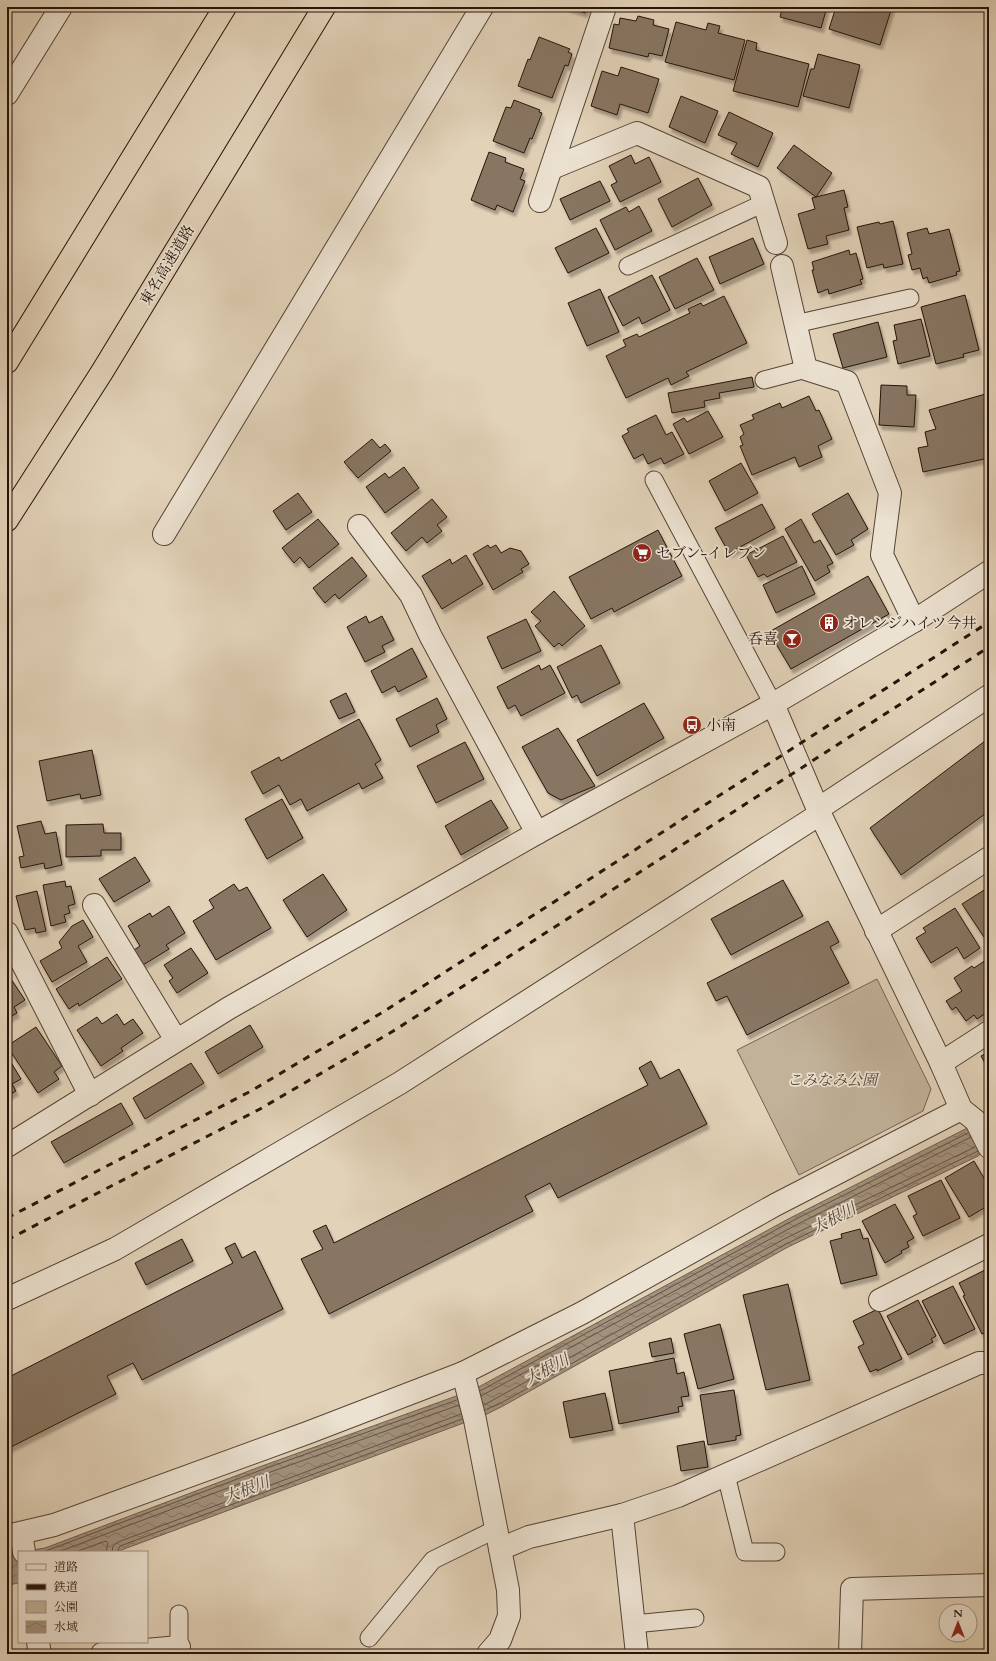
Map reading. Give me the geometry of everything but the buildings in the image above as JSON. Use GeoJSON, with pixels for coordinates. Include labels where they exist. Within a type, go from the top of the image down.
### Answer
{"type":"FeatureCollection","features":[{"type":"Feature","properties":{"kind":"highway"},"geometry":{"type":"LineString","coordinates":[[7,362],[225,7]]}},
{"type":"Feature","properties":{"kind":"highway","name":"東名高速道路"},"geometry":{"type":"LineString","coordinates":[[7,520],[102,372],[324,7]]}},
{"type":"Feature","properties":{"kind":"street"},"geometry":{"type":"LineString","coordinates":[[7,94],[61,7]]}},
{"type":"Feature","properties":{"kind":"street"},"geometry":{"type":"LineString","coordinates":[[164,534],[482,7]]}},
{"type":"Feature","properties":{"kind":"street"},"geometry":{"type":"LineString","coordinates":[[540,201],[605,7]]}},
{"type":"Feature","properties":{"kind":"street"},"geometry":{"type":"LineString","coordinates":[[552,168],[637,133],[759,187],[776,243]]}},
{"type":"Feature","properties":{"kind":"street"},"geometry":{"type":"LineString","coordinates":[[782,266],[806,369],[847,382],[890,493],[882,555],[914,621]]}},
{"type":"Feature","properties":{"kind":"street"},"geometry":{"type":"LineString","coordinates":[[359,526],[411,595],[431,637],[537,832]]}},
{"type":"Feature","properties":{"kind":"street"},"geometry":{"type":"LineString","coordinates":[[7,1146],[229,1008],[537,832],[774,704],[914,621],[989,572]]}},
{"type":"Feature","properties":{"kind":"street"},"geometry":{"type":"LineString","coordinates":[[7,1299],[115,1249],[400,1083],[819,811],[989,696]]}},
{"type":"Feature","properties":{"kind":"street"},"geometry":{"type":"LineString","coordinates":[[774,704],[819,811],[876,931],[968,1115],[989,1147]]}},
{"type":"Feature","properties":{"kind":"street"},"geometry":{"type":"LineString","coordinates":[[876,931],[989,858]]}},
{"type":"Feature","properties":{"kind":"street"},"geometry":{"type":"LineString","coordinates":[[94,905],[176,1040]]}},
{"type":"Feature","properties":{"kind":"street"},"geometry":{"type":"LineString","coordinates":[[7,933],[90,1095]]}},
{"type":"Feature","properties":{"kind":"street"},"geometry":{"type":"LineString","coordinates":[[941,1063],[989,1032]]}},
{"type":"Feature","properties":{"kind":"street"},"geometry":{"type":"LineString","coordinates":[[17,1540],[54,1525],[300,1436],[464,1381],[775,1205],[968,1115]]}},
{"type":"Feature","properties":{"kind":"street"},"geometry":{"type":"LineString","coordinates":[[880,1300],[989,1245]]}},
{"type":"Feature","properties":{"kind":"street"},"geometry":{"type":"LineString","coordinates":[[498,1539],[529,1537],[622,1515],[678,1496],[979,1363],[989,1363]]}},
{"type":"Feature","properties":{"kind":"street"},"geometry":{"type":"LineString","coordinates":[[464,1381],[475,1420],[508,1590],[509,1616],[500,1640],[488,1654]]}},
{"type":"Feature","properties":{"kind":"street"},"geometry":{"type":"LineString","coordinates":[[622,1515],[637,1654]]}},
{"type":"Feature","properties":{"kind":"street"},"geometry":{"type":"LineString","coordinates":[[850,1654],[852,1589],[989,1585]]}},
{"type":"Feature","properties":{"kind":"street"},"geometry":{"type":"LineString","coordinates":[[38,1643],[40,1654]]}},
{"type":"Feature","properties":{"kind":"street"},"geometry":{"type":"LineString","coordinates":[[102,1654],[179,1650]]}},
{"type":"Feature","properties":{"kind":"lane"},"geometry":{"type":"LineString","coordinates":[[628,266],[764,203]]}},
{"type":"Feature","properties":{"kind":"lane"},"geometry":{"type":"LineString","coordinates":[[795,324],[910,298]]}},
{"type":"Feature","properties":{"kind":"lane"},"geometry":{"type":"LineString","coordinates":[[764,380],[806,369]]}},
{"type":"Feature","properties":{"kind":"lane"},"geometry":{"type":"LineString","coordinates":[[654,480],[774,704]]}},
{"type":"Feature","properties":{"kind":"lane"},"geometry":{"type":"LineString","coordinates":[[726,1475],[745,1552],[776,1552]]}},
{"type":"Feature","properties":{"kind":"lane"},"geometry":{"type":"LineString","coordinates":[[369,1638],[433,1560],[498,1539]]}},
{"type":"Feature","properties":{"kind":"lane"},"geometry":{"type":"LineString","coordinates":[[179,1614],[179,1650]]}},
{"type":"Feature","properties":{"kind":"lane"},"geometry":{"type":"LineString","coordinates":[[634,1624],[695,1618]]}},
{"type":"Feature","properties":{"kind":"green space","name":"こみなみ公園"},"geometry":{"type":"Polygon","coordinates":[[[877,979],[931,1089],[923,1111],[799,1175],[737,1050],[877,979]]]}},
{"type":"Feature","properties":{"kind":"water","name":"大根川"},"geometry":{"type":"Polygon","coordinates":[[[989,1117],[989,1147],[978,1156],[788,1247],[485,1415],[119,1551],[27,1551],[45,1548],[262,1466],[473,1390],[792,1217],[989,1117]]]}},
{"type":"Feature","properties":{"kind":"water"},"geometry":{"type":"Polygon","coordinates":[[[18,1552],[18,1583],[7,1585],[7,1555],[18,1552]]]}},
{"type":"Feature","properties":{"kind":"railway"},"geometry":{"type":"LineString","coordinates":[[7,1218],[251,1091],[383,1012],[989,622]]}},
{"type":"Feature","properties":{"kind":"railway"},"geometry":{"type":"LineString","coordinates":[[7,1240],[260,1109],[395,1030],[989,647]]}},
{"type":"Feature","properties":{"kind":"place","name":"セブン-イレブン"},"geometry":{"type":"Point","coordinates":[642,553]}},
{"type":"Feature","properties":{"kind":"place","name":"オレンジハイツ今井"},"geometry":{"type":"Point","coordinates":[829,623]}},
{"type":"Feature","properties":{"kind":"place","name":"呑喜"},"geometry":{"type":"Point","coordinates":[792,639]}},
{"type":"Feature","properties":{"kind":"place","name":"小南"},"geometry":{"type":"Point","coordinates":[692,725]}}]}
